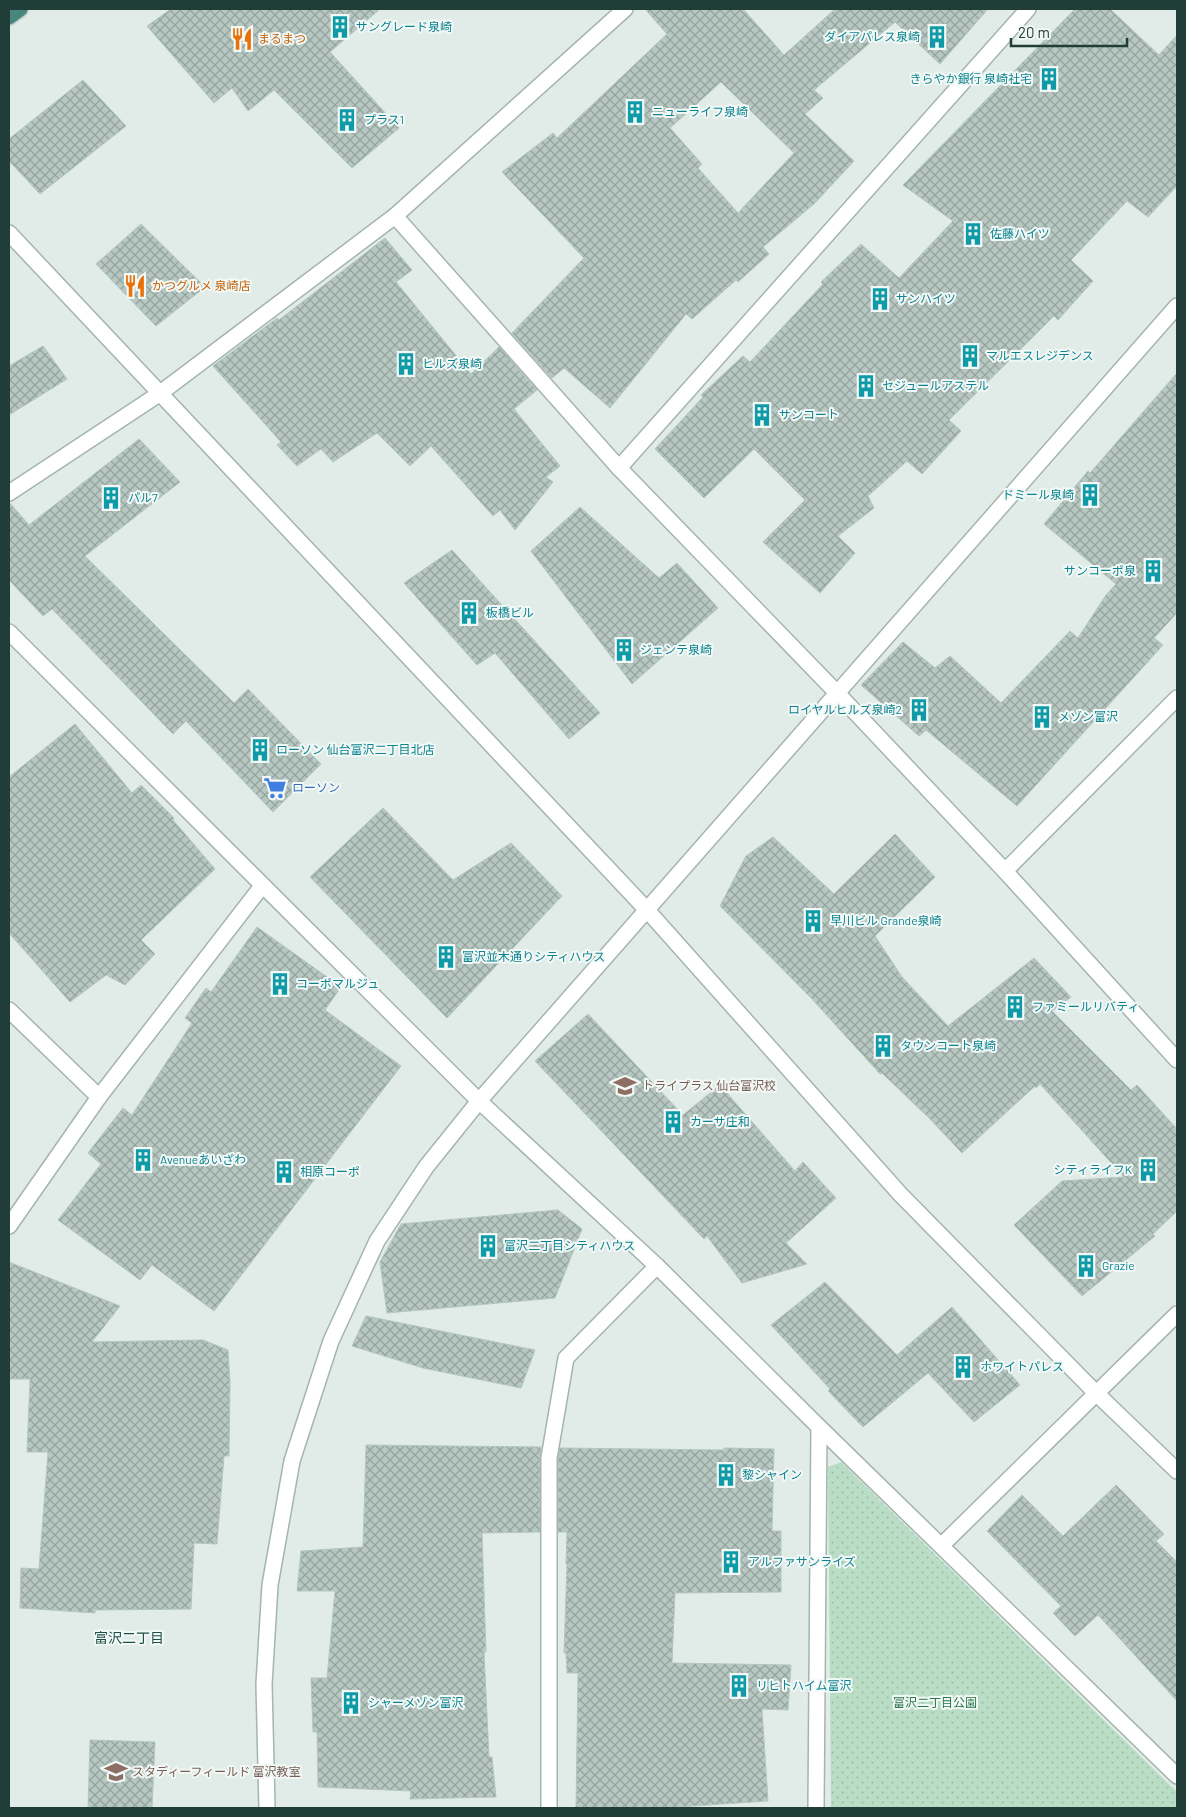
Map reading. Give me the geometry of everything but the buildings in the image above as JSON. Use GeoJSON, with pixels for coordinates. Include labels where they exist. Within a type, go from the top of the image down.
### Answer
{"type":"FeatureCollection","features":[{"type":"Feature","properties":{"kind":"highway"},"geometry":{"type":"LineString","coordinates":[[9,17],[20,9]]}},
{"type":"Feature","properties":{"kind":"street"},"geometry":{"type":"LineString","coordinates":[[9,493],[159,394],[395,216],[625,9]]}},
{"type":"Feature","properties":{"kind":"street"},"geometry":{"type":"LineString","coordinates":[[619,468],[1028,9]]}},
{"type":"Feature","properties":{"kind":"street"},"geometry":{"type":"LineString","coordinates":[[395,216],[619,468],[838,694],[1005,871],[1177,1060]]}},
{"type":"Feature","properties":{"kind":"street"},"geometry":{"type":"LineString","coordinates":[[9,233],[648,910],[900,1194],[1177,1471]]}},
{"type":"Feature","properties":{"kind":"street"},"geometry":{"type":"LineString","coordinates":[[267,1808],[264,1684],[270,1585],[292,1461],[331,1341],[377,1241],[426,1167],[479,1101],[1177,306]]}},
{"type":"Feature","properties":{"kind":"street"},"geometry":{"type":"LineString","coordinates":[[9,632],[479,1101],[657,1266],[819,1427],[1177,1776]]}},
{"type":"Feature","properties":{"kind":"street"},"geometry":{"type":"LineString","coordinates":[[1005,871],[1177,698]]}},
{"type":"Feature","properties":{"kind":"street"},"geometry":{"type":"LineString","coordinates":[[9,1226],[99,1097],[262,886]]}},
{"type":"Feature","properties":{"kind":"street"},"geometry":{"type":"LineString","coordinates":[[9,1010],[99,1097]]}},
{"type":"Feature","properties":{"kind":"street"},"geometry":{"type":"LineString","coordinates":[[549,1808],[549,1458],[566,1358],[657,1266]]}},
{"type":"Feature","properties":{"kind":"street"},"geometry":{"type":"LineString","coordinates":[[942,1545],[1177,1314]]}},
{"type":"Feature","properties":{"kind":"street"},"geometry":{"type":"LineString","coordinates":[[816,1808],[819,1427]]}},
{"type":"Feature","properties":{"kind":"green space","name":"富沢二丁目公園"},"geometry":{"type":"Polygon","coordinates":[[[841,1462],[1177,1792],[1177,1808],[831,1808],[828,1467],[841,1462]]]}},
{"type":"Feature","properties":{"kind":"place","name":"サングレード泉崎"},"geometry":{"type":"Point","coordinates":[340,27]}},
{"type":"Feature","properties":{"kind":"place","name":"ダイアパレス泉崎"},"geometry":{"type":"Point","coordinates":[937,37]}},
{"type":"Feature","properties":{"kind":"place","name":"まるまつ"},"geometry":{"type":"Point","coordinates":[242,39]}},
{"type":"Feature","properties":{"kind":"place","name":"きらやか銀行 泉崎社宅"},"geometry":{"type":"Point","coordinates":[1049,79]}},
{"type":"Feature","properties":{"kind":"place","name":"ニューライフ泉崎"},"geometry":{"type":"Point","coordinates":[635,112]}},
{"type":"Feature","properties":{"kind":"place","name":"プラス1"},"geometry":{"type":"Point","coordinates":[347,120]}},
{"type":"Feature","properties":{"kind":"place","name":"佐藤ハイツ"},"geometry":{"type":"Point","coordinates":[973,234]}},
{"type":"Feature","properties":{"kind":"place","name":"かつグルメ 泉崎店"},"geometry":{"type":"Point","coordinates":[135,286]}},
{"type":"Feature","properties":{"kind":"place","name":"サンハイツ"},"geometry":{"type":"Point","coordinates":[880,299]}},
{"type":"Feature","properties":{"kind":"place","name":"マルエスレジデンス"},"geometry":{"type":"Point","coordinates":[970,356]}},
{"type":"Feature","properties":{"kind":"place","name":"ヒルズ泉崎"},"geometry":{"type":"Point","coordinates":[406,364]}},
{"type":"Feature","properties":{"kind":"place","name":"セジュールアステル"},"geometry":{"type":"Point","coordinates":[866,386]}},
{"type":"Feature","properties":{"kind":"place","name":"サンコート"},"geometry":{"type":"Point","coordinates":[762,415]}},
{"type":"Feature","properties":{"kind":"place","name":"ドミール泉崎"},"geometry":{"type":"Point","coordinates":[1090,495]}},
{"type":"Feature","properties":{"kind":"place","name":"パル7"},"geometry":{"type":"Point","coordinates":[111,498]}},
{"type":"Feature","properties":{"kind":"place","name":"サンコーポ泉"},"geometry":{"type":"Point","coordinates":[1153,571]}},
{"type":"Feature","properties":{"kind":"place","name":"板橋ビル"},"geometry":{"type":"Point","coordinates":[469,613]}},
{"type":"Feature","properties":{"kind":"place","name":"ジェンテ泉崎"},"geometry":{"type":"Point","coordinates":[624,650]}},
{"type":"Feature","properties":{"kind":"place","name":"ロイヤルヒルズ泉崎2"},"geometry":{"type":"Point","coordinates":[919,710]}},
{"type":"Feature","properties":{"kind":"place","name":"メゾン富沢"},"geometry":{"type":"Point","coordinates":[1042,717]}},
{"type":"Feature","properties":{"kind":"place","name":"ローソン 仙台富沢二丁目北店"},"geometry":{"type":"Point","coordinates":[260,750]}},
{"type":"Feature","properties":{"kind":"place","name":"ローソン"},"geometry":{"type":"Point","coordinates":[275,788]}},
{"type":"Feature","properties":{"kind":"place","name":"早川ビル Grande泉崎"},"geometry":{"type":"Point","coordinates":[813,921]}},
{"type":"Feature","properties":{"kind":"place","name":"富沢並木通りシティハウス"},"geometry":{"type":"Point","coordinates":[446,957]}},
{"type":"Feature","properties":{"kind":"place","name":"コーポマルジュ"},"geometry":{"type":"Point","coordinates":[280,984]}},
{"type":"Feature","properties":{"kind":"place","name":"ファミールリバティ"},"geometry":{"type":"Point","coordinates":[1015,1007]}},
{"type":"Feature","properties":{"kind":"place","name":"タウンコート泉崎"},"geometry":{"type":"Point","coordinates":[883,1046]}},
{"type":"Feature","properties":{"kind":"place","name":"トライプラス 仙台富沢校"},"geometry":{"type":"Point","coordinates":[625,1086]}},
{"type":"Feature","properties":{"kind":"place","name":"カーサ庄和"},"geometry":{"type":"Point","coordinates":[673,1122]}},
{"type":"Feature","properties":{"kind":"place","name":"Avenueあいざわ"},"geometry":{"type":"Point","coordinates":[143,1160]}},
{"type":"Feature","properties":{"kind":"place","name":"シティライフK"},"geometry":{"type":"Point","coordinates":[1148,1170]}},
{"type":"Feature","properties":{"kind":"place","name":"相原コーポ"},"geometry":{"type":"Point","coordinates":[284,1172]}},
{"type":"Feature","properties":{"kind":"place","name":"富沢二丁目シティハウス"},"geometry":{"type":"Point","coordinates":[488,1246]}},
{"type":"Feature","properties":{"kind":"place","name":"Grazie"},"geometry":{"type":"Point","coordinates":[1086,1266]}},
{"type":"Feature","properties":{"kind":"place","name":"ホワイトパレス"},"geometry":{"type":"Point","coordinates":[963,1367]}},
{"type":"Feature","properties":{"kind":"place","name":"黎シャイン"},"geometry":{"type":"Point","coordinates":[726,1475]}},
{"type":"Feature","properties":{"kind":"place","name":"アルファサンライズ"},"geometry":{"type":"Point","coordinates":[731,1562]}},
{"type":"Feature","properties":{"kind":"place","name":"リヒトハイム富沢"},"geometry":{"type":"Point","coordinates":[739,1686]}},
{"type":"Feature","properties":{"kind":"place","name":"シャーメゾン富沢"},"geometry":{"type":"Point","coordinates":[351,1703]}},
{"type":"Feature","properties":{"kind":"place","name":"スタディーフィールド 富沢教室"},"geometry":{"type":"Point","coordinates":[116,1772]}},
{"type":"Feature","properties":{"kind":"district","name":"富沢二丁目"},"geometry":{"type":"Point","coordinates":[129,1638]}}]}
